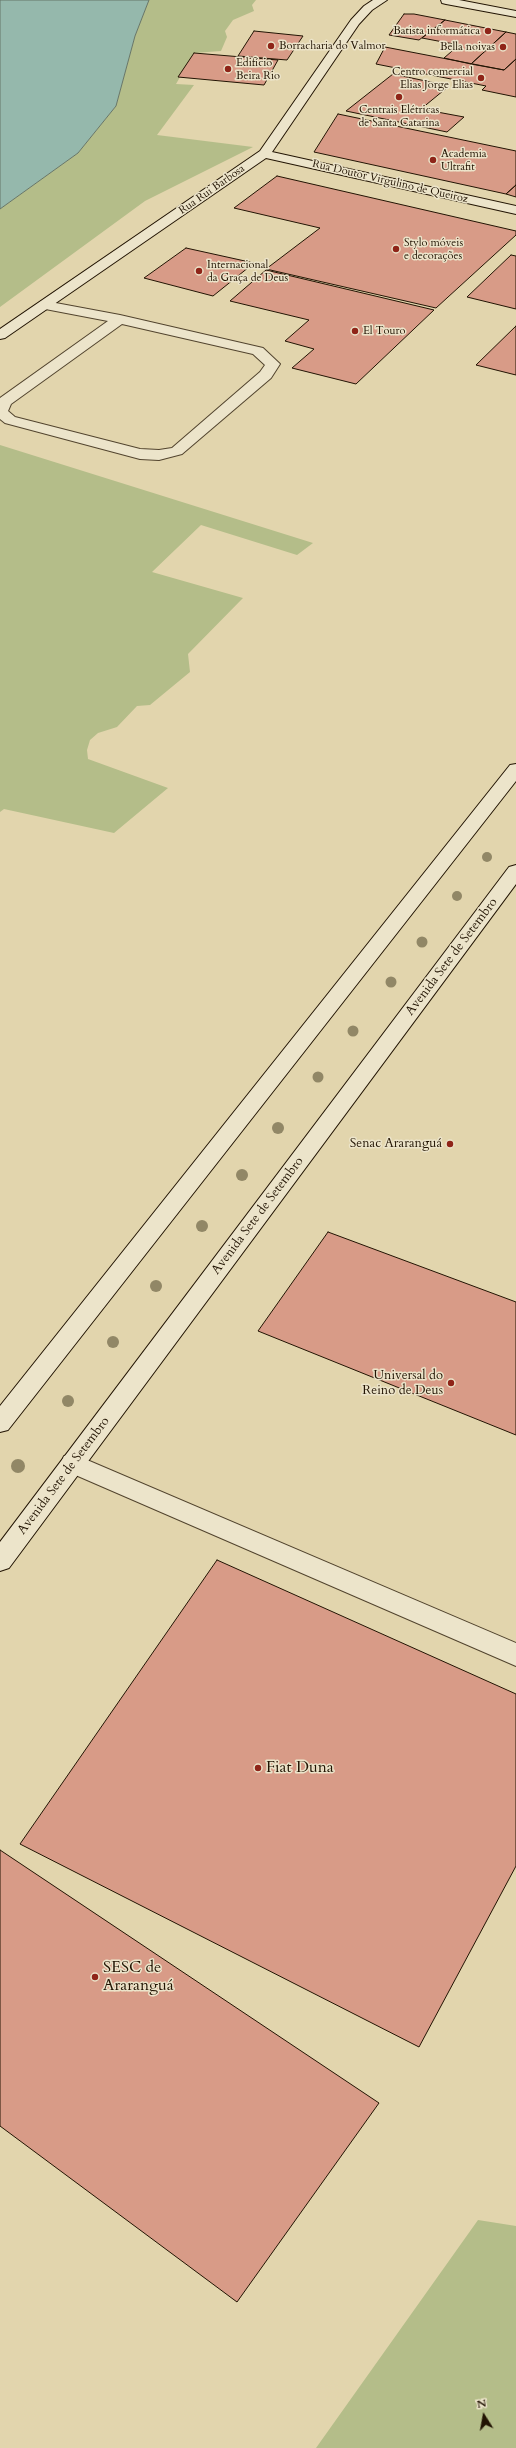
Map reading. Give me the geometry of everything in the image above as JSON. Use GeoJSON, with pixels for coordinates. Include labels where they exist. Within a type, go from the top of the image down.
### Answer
{"type":"FeatureCollection","features":[{"type":"Feature","properties":{"kind":"main road","name":"Rua Rui Barbosa"},"geometry":{"type":"LineString","coordinates":[[0,335],[264,154],[354,22],[368,8],[381,0]]}},
{"type":"Feature","properties":{"kind":"main road"},"geometry":{"type":"LineString","coordinates":[[447,0],[516,14]]}},
{"type":"Feature","properties":{"kind":"main road","name":"Rua Doutor Virgulino de Queiroz"},"geometry":{"type":"LineString","coordinates":[[264,154],[516,210]]}},
{"type":"Feature","properties":{"kind":"main road"},"geometry":{"type":"LineString","coordinates":[[45,305],[120,319],[258,352],[273,364],[266,375],[177,451],[159,455],[140,454],[10,420],[0,412],[4,402],[120,319]]}},
{"type":"Feature","properties":{"kind":"main road"},"geometry":{"type":"LineString","coordinates":[[0,1423],[516,769]]}},
{"type":"Feature","properties":{"kind":"main road","name":"Avenida Sete de Setembro"},"geometry":{"type":"LineString","coordinates":[[0,1561],[516,871]]}},
{"type":"Feature","properties":{"kind":"main road"},"geometry":{"type":"LineString","coordinates":[[73,1463],[516,1655]]}},
{"type":"Feature","properties":{"kind":"green space"},"geometry":{"type":"Polygon","coordinates":[[[149,0],[256,0],[252,5],[254,11],[233,20],[225,31],[227,37],[221,51],[194,53],[176,84],[194,85],[157,135],[253,147],[145,201],[0,307],[0,209],[78,153],[116,106],[135,36],[149,0]]]}},
{"type":"Feature","properties":{"kind":"green space"},"geometry":{"type":"Polygon","coordinates":[[[0,445],[313,543],[297,555],[201,525],[152,572],[243,598],[188,654],[190,672],[150,705],[137,706],[117,727],[98,733],[90,740],[87,750],[88,759],[168,788],[114,833],[4,809],[0,812],[0,445]]]}},
{"type":"Feature","properties":{"kind":"green space"},"geometry":{"type":"Polygon","coordinates":[[[478,2220],[516,2226],[516,2448],[316,2448],[478,2220]]]}},
{"type":"Feature","properties":{"kind":"water"},"geometry":{"type":"Polygon","coordinates":[[[0,0],[149,0],[135,36],[116,106],[78,153],[0,209],[0,0]]]}},
{"type":"Feature","properties":{"kind":"building"},"geometry":{"type":"Polygon","coordinates":[[[404,14],[414,14],[445,20],[419,40],[389,35],[404,14]]]}},
{"type":"Feature","properties":{"kind":"building"},"geometry":{"type":"Polygon","coordinates":[[[445,20],[506,32],[471,64],[444,58],[459,45],[422,38],[445,20]]]}},
{"type":"Feature","properties":{"kind":"building","name":"Borracharia do Valmor"},"geometry":{"type":"Polygon","coordinates":[[[254,31],[303,36],[287,60],[238,56],[254,31]]]}},
{"type":"Feature","properties":{"kind":"building","name":"Bella noivas"},"geometry":{"type":"Polygon","coordinates":[[[506,32],[516,34],[516,59],[504,70],[471,64],[506,32]]]}},
{"type":"Feature","properties":{"kind":"building","name":"Centro comercial Elias Jorge Elias"},"geometry":{"type":"Polygon","coordinates":[[[385,47],[504,70],[516,59],[516,97],[482,90],[486,86],[376,64],[385,47]]]}},
{"type":"Feature","properties":{"kind":"building","name":"Edifício Beira Rio"},"geometry":{"type":"Polygon","coordinates":[[[194,53],[278,60],[264,85],[178,77],[194,53]]]}},
{"type":"Feature","properties":{"kind":"building","name":"Centrais Elétricas de Santa Catarina"},"geometry":{"type":"Polygon","coordinates":[[[393,74],[449,86],[421,109],[464,117],[447,132],[346,111],[393,74]]]}},
{"type":"Feature","properties":{"kind":"building","name":"Academia Ultrafit"},"geometry":{"type":"Polygon","coordinates":[[[338,114],[516,151],[516,185],[506,194],[314,152],[338,114]]]}},
{"type":"Feature","properties":{"kind":"building","name":"Stylo móveis e decorações"},"geometry":{"type":"Polygon","coordinates":[[[277,176],[516,231],[516,235],[436,308],[266,269],[320,228],[234,208],[277,176]]]}},
{"type":"Feature","properties":{"kind":"building"},"geometry":{"type":"Polygon","coordinates":[[[516,185],[516,197],[506,194],[516,185]]]}},
{"type":"Feature","properties":{"kind":"building","name":"Internacional da Graça de Deus"},"geometry":{"type":"Polygon","coordinates":[[[186,248],[254,263],[213,296],[144,278],[186,248]]]}},
{"type":"Feature","properties":{"kind":"building"},"geometry":{"type":"Polygon","coordinates":[[[511,255],[516,256],[516,309],[467,297],[511,255]]]}},
{"type":"Feature","properties":{"kind":"building","name":"El Touro"},"geometry":{"type":"Polygon","coordinates":[[[266,270],[434,310],[356,384],[292,368],[314,349],[285,341],[309,320],[230,301],[266,270]]]}},
{"type":"Feature","properties":{"kind":"building"},"geometry":{"type":"Polygon","coordinates":[[[516,326],[516,375],[476,365],[516,326]]]}},
{"type":"Feature","properties":{"kind":"building","name":"Universal do Reino de Deus"},"geometry":{"type":"Polygon","coordinates":[[[328,1232],[516,1302],[516,1435],[258,1331],[328,1232]]]}},
{"type":"Feature","properties":{"kind":"building","name":"Fiat Duna"},"geometry":{"type":"Polygon","coordinates":[[[217,1560],[516,1694],[516,1866],[419,2047],[20,1844],[217,1560]]]}},
{"type":"Feature","properties":{"kind":"building","name":"SESC de Araranguá"},"geometry":{"type":"Polygon","coordinates":[[[0,1850],[379,2103],[237,2302],[0,2126],[0,1850]]]}},
{"type":"Feature","properties":{"kind":"place","name":"Batista informática"},"geometry":{"type":"Point","coordinates":[488,31]}},
{"type":"Feature","properties":{"kind":"place","name":"Borracharia do Valmor"},"geometry":{"type":"Point","coordinates":[271,46]}},
{"type":"Feature","properties":{"kind":"place","name":"Bella noivas"},"geometry":{"type":"Point","coordinates":[503,47]}},
{"type":"Feature","properties":{"kind":"place","name":"Edifício Beira Rio"},"geometry":{"type":"Point","coordinates":[228,69]}},
{"type":"Feature","properties":{"kind":"place","name":"Centro comercial Elias Jorge Elias"},"geometry":{"type":"Point","coordinates":[481,78]}},
{"type":"Feature","properties":{"kind":"place","name":"Centrais Elétricas de Santa Catarina"},"geometry":{"type":"Point","coordinates":[399,97]}},
{"type":"Feature","properties":{"kind":"place","name":"Academia Ultrafit"},"geometry":{"type":"Point","coordinates":[433,160]}},
{"type":"Feature","properties":{"kind":"place","name":"Stylo móveis e decorações"},"geometry":{"type":"Point","coordinates":[396,249]}},
{"type":"Feature","properties":{"kind":"place","name":"Internacional da Graça de Deus"},"geometry":{"type":"Point","coordinates":[199,271]}},
{"type":"Feature","properties":{"kind":"place","name":"El Touro"},"geometry":{"type":"Point","coordinates":[355,331]}},
{"type":"Feature","properties":{"kind":"place","name":"Senac Araranguá"},"geometry":{"type":"Point","coordinates":[450,1144]}},
{"type":"Feature","properties":{"kind":"place","name":"Universal do Reino de Deus"},"geometry":{"type":"Point","coordinates":[451,1383]}},
{"type":"Feature","properties":{"kind":"place","name":"Fiat Duna"},"geometry":{"type":"Point","coordinates":[258,1768]}},
{"type":"Feature","properties":{"kind":"place","name":"SESC de Araranguá"},"geometry":{"type":"Point","coordinates":[95,1977]}}]}
